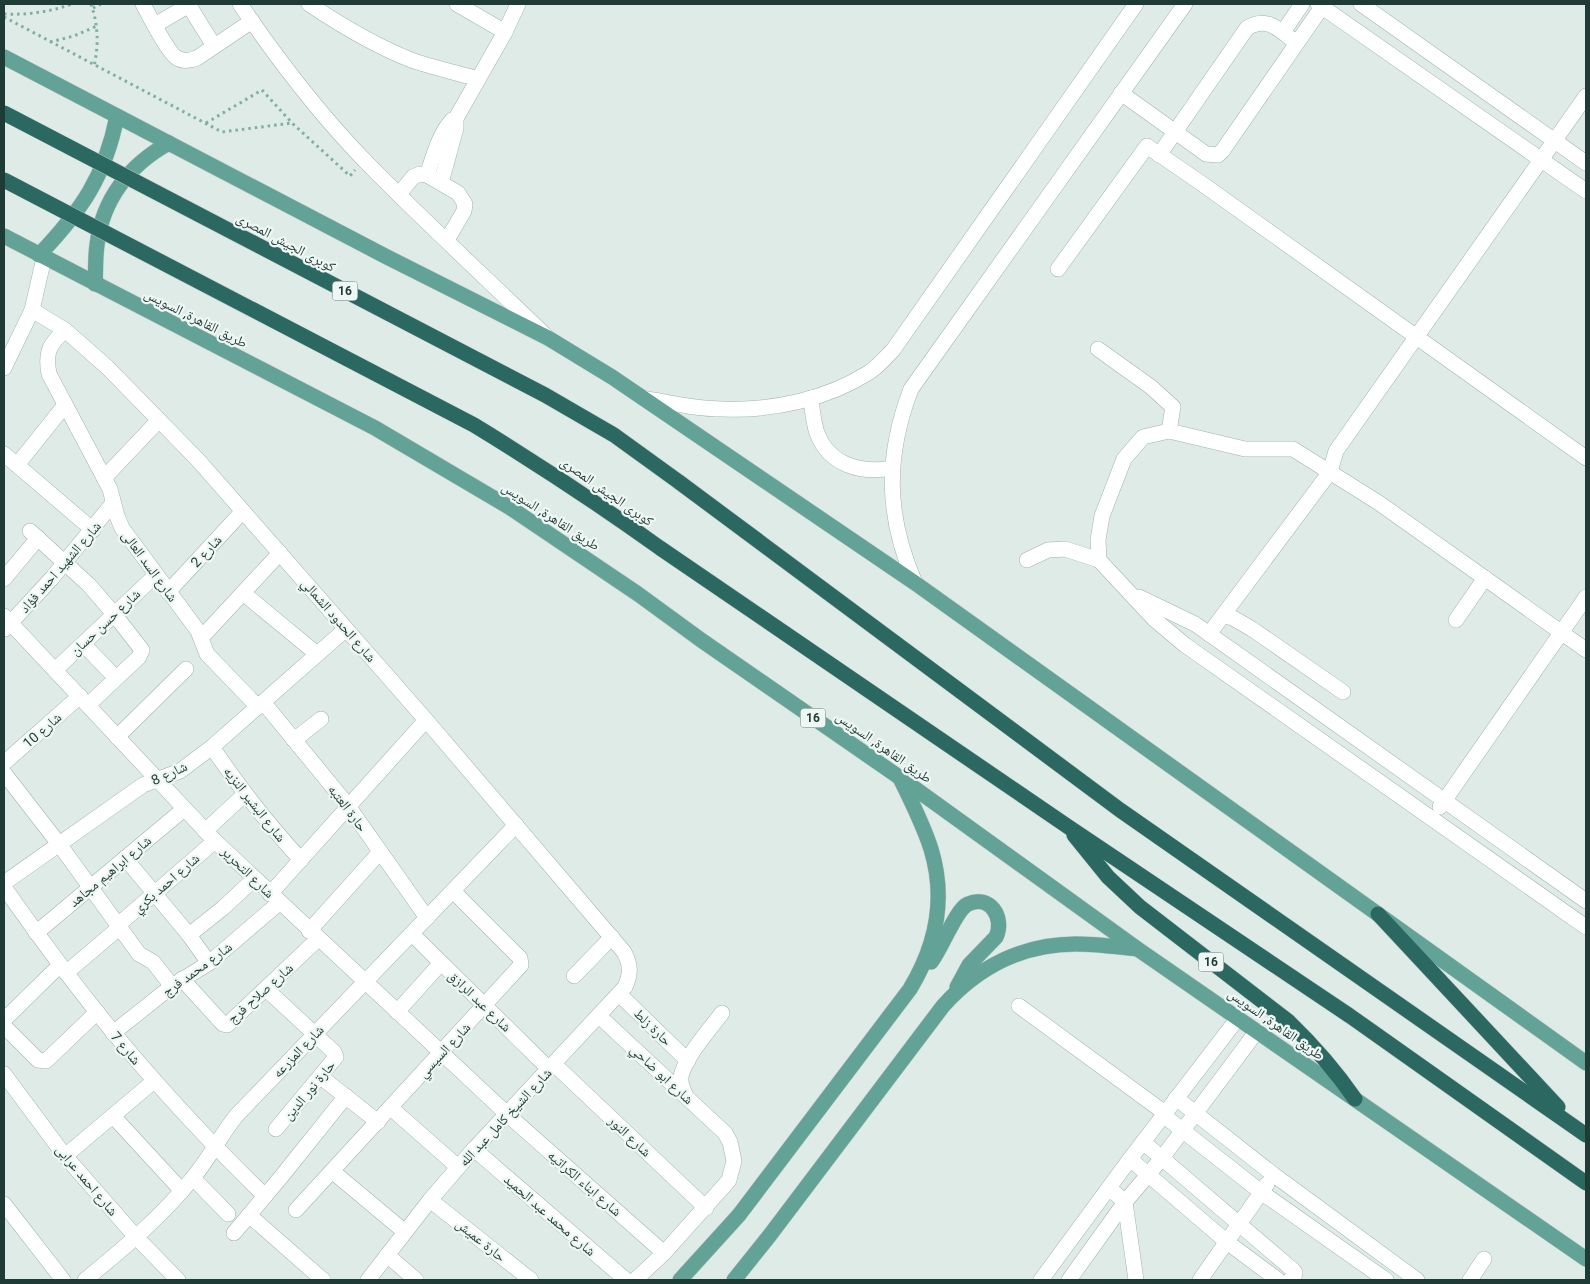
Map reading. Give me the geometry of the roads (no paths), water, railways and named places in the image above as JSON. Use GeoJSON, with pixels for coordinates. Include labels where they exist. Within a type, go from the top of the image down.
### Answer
{"type":"FeatureCollection","features":[{"type":"Feature","properties":{"kind":"highway","name":"كوبرى الجيش المصرى"},"geometry":{"type":"LineString","coordinates":[[4,113],[545,395],[614,435],[1120,810],[1582,1132]]}},
{"type":"Feature","properties":{"kind":"highway","name":"كوبرى الجيش المصرى"},"geometry":{"type":"LineString","coordinates":[[4,180],[474,425],[569,484],[1067,826]]}},
{"type":"Feature","properties":{"kind":"highway","name":"16"},"geometry":{"type":"LineString","coordinates":[[1067,826],[1094,861],[1140,907],[1288,1021],[1306,1038],[1324,1057],[1355,1099]]}},
{"type":"Feature","properties":{"kind":"highway","name":"16"},"geometry":{"type":"LineString","coordinates":[[1067,826],[1350,1016],[1586,1182]]}},
{"type":"Feature","properties":{"kind":"highway","name":"16"},"geometry":{"type":"LineString","coordinates":[[1378,914],[1582,1132]]}},
{"type":"Feature","properties":{"kind":"main road","name":"16"},"geometry":{"type":"LineString","coordinates":[[4,56],[384,256],[548,338],[612,377],[915,583],[1586,1063]]}},
{"type":"Feature","properties":{"kind":"main road"},"geometry":{"type":"LineString","coordinates":[[42,256],[69,223],[91,190],[108,154],[117,116]]}},
{"type":"Feature","properties":{"kind":"main road"},"geometry":{"type":"LineString","coordinates":[[96,284],[96,246],[99,230],[110,199],[129,172],[148,156],[169,143]]}},
{"type":"Feature","properties":{"kind":"main road","name":"طريق القاهرة, السويس"},"geometry":{"type":"LineString","coordinates":[[4,236],[375,428],[500,502],[638,594],[899,777],[1139,950],[1586,1258]]}},
{"type":"Feature","properties":{"kind":"main road"},"geometry":{"type":"LineString","coordinates":[[899,777],[931,848],[938,884],[939,902],[933,939],[920,973]]}},
{"type":"Feature","properties":{"kind":"main road"},"geometry":{"type":"LineString","coordinates":[[680,1280],[739,1215],[910,989],[920,973],[938,953],[959,911],[964,906],[975,902],[987,904],[997,913],[999,931],[996,937],[963,974],[954,993]]}},
{"type":"Feature","properties":{"kind":"main road"},"geometry":{"type":"LineString","coordinates":[[734,1280],[938,1013],[954,993],[974,976],[996,962],[1044,946],[1079,944],[1139,950]]}},
{"type":"Feature","properties":{"kind":"street"},"geometry":{"type":"LineString","coordinates":[[143,4],[173,55],[182,60],[192,60],[252,21]]}},
{"type":"Feature","properties":{"kind":"street"},"geometry":{"type":"LineString","coordinates":[[155,25],[188,4],[214,46]]}},
{"type":"Feature","properties":{"kind":"street"},"geometry":{"type":"LineString","coordinates":[[240,4],[315,105],[365,161],[548,338]]}},
{"type":"Feature","properties":{"kind":"street"},"geometry":{"type":"LineString","coordinates":[[308,4],[372,42],[406,57],[478,79]]}},
{"type":"Feature","properties":{"kind":"street"},"geometry":{"type":"LineString","coordinates":[[457,4],[505,32]]}},
{"type":"Feature","properties":{"kind":"street"},"geometry":{"type":"LineString","coordinates":[[442,183],[456,128],[455,120],[505,32],[518,4]]}},
{"type":"Feature","properties":{"kind":"street"},"geometry":{"type":"LineString","coordinates":[[644,398],[724,409],[774,406],[811,398],[869,373],[894,350],[1136,4]]}},
{"type":"Feature","properties":{"kind":"street"},"geometry":{"type":"LineString","coordinates":[[915,583],[898,539],[894,515],[892,468],[898,428],[911,389],[1185,4]]}},
{"type":"Feature","properties":{"kind":"street"},"geometry":{"type":"LineString","coordinates":[[1282,32],[1302,4]]}},
{"type":"Feature","properties":{"kind":"street"},"geometry":{"type":"LineString","coordinates":[[1362,4],[1586,164]]}},
{"type":"Feature","properties":{"kind":"street"},"geometry":{"type":"LineString","coordinates":[[1122,93],[1206,154],[1218,155],[1297,43],[1321,5],[1586,191]]}},
{"type":"Feature","properties":{"kind":"street"},"geometry":{"type":"LineString","coordinates":[[1159,155],[1247,28],[1254,24],[1266,23],[1297,43]]}},
{"type":"Feature","properties":{"kind":"street"},"geometry":{"type":"LineString","coordinates":[[1209,634],[1330,472],[1336,451],[1586,96]]}},
{"type":"Feature","properties":{"kind":"street"},"geometry":{"type":"LineString","coordinates":[[427,175],[436,149],[448,124],[455,120]]}},
{"type":"Feature","properties":{"kind":"street"},"geometry":{"type":"LineString","coordinates":[[1058,269],[1147,146],[1586,458]]}},
{"type":"Feature","properties":{"kind":"street"},"geometry":{"type":"LineString","coordinates":[[399,194],[416,175],[427,175],[458,193],[465,204],[462,217],[447,240]]}},
{"type":"Feature","properties":{"kind":"street"},"geometry":{"type":"LineString","coordinates":[[4,368],[32,310],[42,256]]}},
{"type":"Feature","properties":{"kind":"street","name":"شارع الحدود الشمالي"},"geometry":{"type":"LineString","coordinates":[[32,310],[65,330],[107,367],[198,460],[426,720],[624,952]]}},
{"type":"Feature","properties":{"kind":"street","name":"شارع السد العالى"},"geometry":{"type":"LineString","coordinates":[[65,330],[55,339],[49,349],[47,360],[49,374],[112,494],[113,503],[122,528],[198,631],[207,654],[261,704]]}},
{"type":"Feature","properties":{"kind":"street"},"geometry":{"type":"LineString","coordinates":[[1098,349],[1151,387],[1173,407],[1169,431]]}},
{"type":"Feature","properties":{"kind":"street"},"geometry":{"type":"LineString","coordinates":[[811,398],[813,420],[817,434],[835,458],[848,466],[862,470],[877,471],[892,468]]}},
{"type":"Feature","properties":{"kind":"street"},"geometry":{"type":"LineString","coordinates":[[17,465],[65,405]]}},
{"type":"Feature","properties":{"kind":"street"},"geometry":{"type":"LineString","coordinates":[[104,478],[159,420]]}},
{"type":"Feature","properties":{"kind":"street"},"geometry":{"type":"LineString","coordinates":[[1099,560],[1098,540],[1102,516],[1124,459],[1143,437],[1169,431],[1246,449],[1293,449],[1379,503],[1586,650]]}},
{"type":"Feature","properties":{"kind":"street"},"geometry":{"type":"LineString","coordinates":[[4,454],[92,530]]}},
{"type":"Feature","properties":{"kind":"street","name":"شارع الشهيد احمد فؤاد"},"geometry":{"type":"LineString","coordinates":[[6,623],[66,563],[113,503]]}},
{"type":"Feature","properties":{"kind":"street","name":"شارع 2"},"geometry":{"type":"LineString","coordinates":[[168,592],[243,511]]}},
{"type":"Feature","properties":{"kind":"street"},"geometry":{"type":"LineString","coordinates":[[4,579],[34,534],[66,563],[114,614]]}},
{"type":"Feature","properties":{"kind":"street"},"geometry":{"type":"LineString","coordinates":[[1027,560],[1048,550],[1064,549],[1099,560],[1154,619],[1185,645],[1586,927]]}},
{"type":"Feature","properties":{"kind":"street"},"geometry":{"type":"LineString","coordinates":[[201,638],[280,554]]}},
{"type":"Feature","properties":{"kind":"street","name":"شارع حسن حسان"},"geometry":{"type":"LineString","coordinates":[[55,670],[156,574]]}},
{"type":"Feature","properties":{"kind":"street"},"geometry":{"type":"LineString","coordinates":[[1456,620],[1486,578]]}},
{"type":"Feature","properties":{"kind":"street"},"geometry":{"type":"LineString","coordinates":[[243,593],[316,654]]}},
{"type":"Feature","properties":{"kind":"street"},"geometry":{"type":"LineString","coordinates":[[1131,593],[1195,624],[1586,901]]}},
{"type":"Feature","properties":{"kind":"street"},"geometry":{"type":"LineString","coordinates":[[1432,818],[1586,597]]}},
{"type":"Feature","properties":{"kind":"street","name":"شارع 10"},"geometry":{"type":"LineString","coordinates":[[4,763],[116,678],[139,657],[142,650],[114,614]]}},
{"type":"Feature","properties":{"kind":"street"},"geometry":{"type":"LineString","coordinates":[[1223,616],[1233,618],[1252,629],[1343,692]]}},
{"type":"Feature","properties":{"kind":"street","name":"شارع التحرير"},"geometry":{"type":"LineString","coordinates":[[6,623],[55,670],[210,836],[507,1114]]}},
{"type":"Feature","properties":{"kind":"street","name":"شارع 8"},"geometry":{"type":"LineString","coordinates":[[4,883],[143,785],[180,771],[212,747],[346,629]]}},
{"type":"Feature","properties":{"kind":"street"},"geometry":{"type":"LineString","coordinates":[[83,644],[116,678]]}},
{"type":"Feature","properties":{"kind":"street"},"geometry":{"type":"LineString","coordinates":[[117,737],[186,669]]}},
{"type":"Feature","properties":{"kind":"street","name":"حارة العتبه"},"geometry":{"type":"LineString","coordinates":[[261,704],[294,740],[348,807],[427,918]]}},
{"type":"Feature","properties":{"kind":"street"},"geometry":{"type":"LineString","coordinates":[[294,740],[321,719]]}},
{"type":"Feature","properties":{"kind":"street","name":"شارع محمد فرج"},"geometry":{"type":"LineString","coordinates":[[113,1033],[177,983],[209,963],[275,898],[301,860],[426,720]]}},
{"type":"Feature","properties":{"kind":"street","name":"شارع البشير النزيه"},"geometry":{"type":"LineString","coordinates":[[212,747],[245,794],[301,860]]}},
{"type":"Feature","properties":{"kind":"street"},"geometry":{"type":"LineString","coordinates":[[4,773],[59,844],[139,954],[153,962],[177,983]]}},
{"type":"Feature","properties":{"kind":"street","name":"شارع احمد بكري"},"geometry":{"type":"LineString","coordinates":[[4,1020],[63,969],[119,926],[155,893],[210,836],[245,794]]}},
{"type":"Feature","properties":{"kind":"street","name":"شارع ابراهيم مجاهد"},"geometry":{"type":"LineString","coordinates":[[36,933],[184,809]]}},
{"type":"Feature","properties":{"kind":"street","name":"شارع المزرعه"},"geometry":{"type":"LineString","coordinates":[[86,1280],[136,1238],[182,1191],[236,1116],[516,825]]}},
{"type":"Feature","properties":{"kind":"street","name":"شارع صلاح فرج"},"geometry":{"type":"LineString","coordinates":[[177,983],[225,1025],[229,1024],[266,989],[314,935],[380,852]]}},
{"type":"Feature","properties":{"kind":"street"},"geometry":{"type":"LineString","coordinates":[[125,858],[189,935],[209,963]]}},
{"type":"Feature","properties":{"kind":"street"},"geometry":{"type":"LineString","coordinates":[[189,935],[223,908],[254,879]]}},
{"type":"Feature","properties":{"kind":"street","name":"شارع 7"},"geometry":{"type":"LineString","coordinates":[[4,887],[36,933],[113,1033],[154,1081],[265,1196]]}},
{"type":"Feature","properties":{"kind":"street","name":"شارع السيسي"},"geometry":{"type":"LineString","coordinates":[[296,1210],[521,965],[521,961],[452,891]]}},
{"type":"Feature","properties":{"kind":"street","name":"شارع عبد الرازق"},"geometry":{"type":"LineString","coordinates":[[412,934],[485,1006],[551,1066]]}},
{"type":"Feature","properties":{"kind":"street"},"geometry":{"type":"LineString","coordinates":[[574,976],[612,937]]}},
{"type":"Feature","properties":{"kind":"street","name":"شارع الشيخ كامل عبد الله"},"geometry":{"type":"LineString","coordinates":[[368,1280],[430,1200],[474,1149],[625,987],[630,969],[624,952]]}},
{"type":"Feature","properties":{"kind":"street"},"geometry":{"type":"LineString","coordinates":[[396,1012],[441,963]]}},
{"type":"Feature","properties":{"kind":"street","name":"حارة نور الدين"},"geometry":{"type":"LineString","coordinates":[[266,989],[336,1054],[335,1059],[276,1129]]}},
{"type":"Feature","properties":{"kind":"street","name":"حارة زلط"},"geometry":{"type":"LineString","coordinates":[[619,994],[688,1061]]}},
{"type":"Feature","properties":{"kind":"street"},"geometry":{"type":"LineString","coordinates":[[1019,1006],[1164,1114],[1182,1131],[1261,1192],[1386,1280]]}},
{"type":"Feature","properties":{"kind":"street"},"geometry":{"type":"LineString","coordinates":[[4,1026],[38,1060],[46,1061],[97,1012]]}},
{"type":"Feature","properties":{"kind":"street"},"geometry":{"type":"LineString","coordinates":[[686,1096],[681,1086],[681,1078],[688,1061],[722,1012]]}},
{"type":"Feature","properties":{"kind":"street","name":"شارع ابو ضاحي"},"geometry":{"type":"LineString","coordinates":[[599,1016],[725,1133],[733,1151],[732,1170],[724,1188],[706,1208]]}},
{"type":"Feature","properties":{"kind":"street"},"geometry":{"type":"LineString","coordinates":[[1041,1280],[1130,1159],[1238,1018]]}},
{"type":"Feature","properties":{"kind":"street"},"geometry":{"type":"LineString","coordinates":[[1069,1280],[1126,1202],[1162,1158],[1258,1031]]}},
{"type":"Feature","properties":{"kind":"street","name":"شارع النور"},"geometry":{"type":"LineString","coordinates":[[551,1066],[706,1208]]}},
{"type":"Feature","properties":{"kind":"street","name":"شارع احمد عرابى"},"geometry":{"type":"LineString","coordinates":[[4,1074],[65,1156],[136,1238],[178,1280]]}},
{"type":"Feature","properties":{"kind":"street"},"geometry":{"type":"LineString","coordinates":[[321,1076],[378,1122]]}},
{"type":"Feature","properties":{"kind":"street"},"geometry":{"type":"LineString","coordinates":[[65,1156],[154,1081]]}},
{"type":"Feature","properties":{"kind":"street"},"geometry":{"type":"LineString","coordinates":[[234,1233],[346,1096]]}},
{"type":"Feature","properties":{"kind":"street"},"geometry":{"type":"LineString","coordinates":[[1176,1098],[1274,1175],[1416,1280]]}},
{"type":"Feature","properties":{"kind":"street"},"geometry":{"type":"LineString","coordinates":[[391,1108],[458,1168]]}},
{"type":"Feature","properties":{"kind":"street","name":"شارع ابناء الكراتيه"},"geometry":{"type":"LineString","coordinates":[[507,1114],[664,1253]]}},
{"type":"Feature","properties":{"kind":"street"},"geometry":{"type":"LineString","coordinates":[[113,1116],[182,1191]]}},
{"type":"Feature","properties":{"kind":"street"},"geometry":{"type":"LineString","coordinates":[[1143,1142],[1293,1270],[1295,1273],[1294,1277],[1290,1280]]}},
{"type":"Feature","properties":{"kind":"street","name":"شارع محمد عبد الحميد"},"geometry":{"type":"LineString","coordinates":[[474,1149],[626,1280]]}},
{"type":"Feature","properties":{"kind":"street"},"geometry":{"type":"LineString","coordinates":[[1130,1159],[1227,1242],[1275,1279]]}},
{"type":"Feature","properties":{"kind":"street"},"geometry":{"type":"LineString","coordinates":[[332,1171],[405,1232]]}},
{"type":"Feature","properties":{"kind":"street"},"geometry":{"type":"LineString","coordinates":[[1206,1278],[1227,1242],[1274,1175]]}},
{"type":"Feature","properties":{"kind":"street"},"geometry":{"type":"LineString","coordinates":[[193,1178],[228,1214]]}},
{"type":"Feature","properties":{"kind":"street"},"geometry":{"type":"LineString","coordinates":[[1109,1188],[1126,1202],[1136,1280]]}},
{"type":"Feature","properties":{"kind":"street","name":"حارة عميش"},"geometry":{"type":"LineString","coordinates":[[430,1200],[531,1280]]}},
{"type":"Feature","properties":{"kind":"street"},"geometry":{"type":"LineString","coordinates":[[4,1204],[63,1280]]}},
{"type":"Feature","properties":{"kind":"street"},"geometry":{"type":"LineString","coordinates":[[635,1280],[664,1253],[706,1208]]}},
{"type":"Feature","properties":{"kind":"street"},"geometry":{"type":"LineString","coordinates":[[249,1215],[322,1280]]}},
{"type":"Feature","properties":{"kind":"street"},"geometry":{"type":"LineString","coordinates":[[1336,1244],[1347,1229]]}},
{"type":"Feature","properties":{"kind":"street"},"geometry":{"type":"LineString","coordinates":[[387,1255],[416,1280]]}},
{"type":"Feature","properties":{"kind":"street"},"geometry":{"type":"LineString","coordinates":[[1470,1280],[1484,1259]]}}]}
